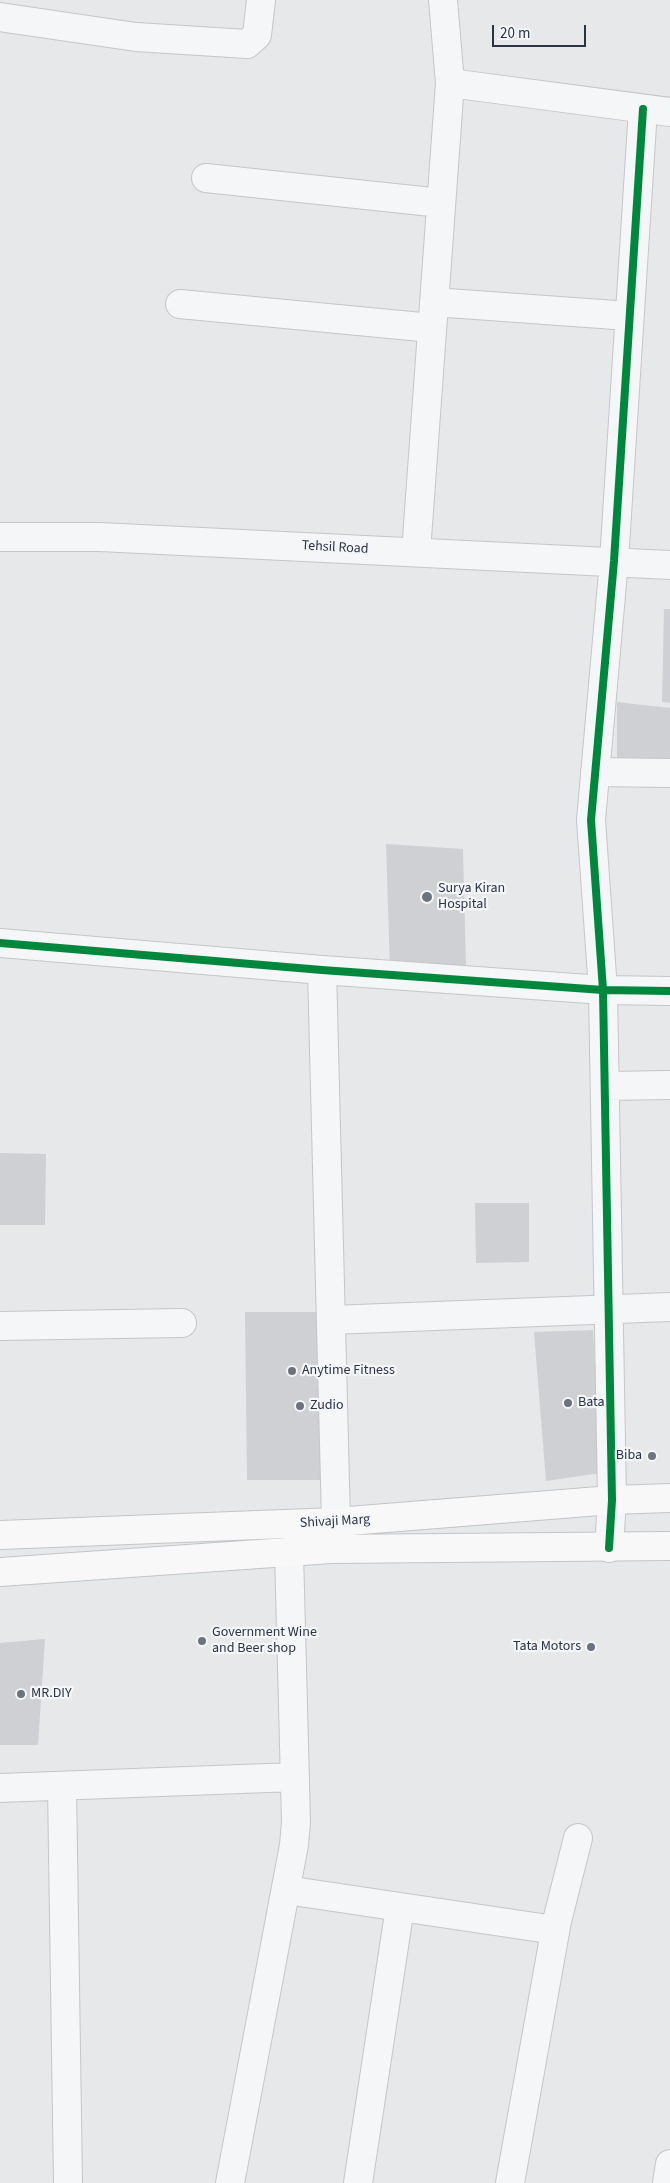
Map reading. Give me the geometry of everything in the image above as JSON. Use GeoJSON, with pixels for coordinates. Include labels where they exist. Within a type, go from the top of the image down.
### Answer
{"type":"FeatureCollection","features":[{"type":"Feature","properties":{"kind":"main road","name":"Shivaji Marg"},"geometry":{"type":"LineString","coordinates":[[0,1535],[336,1522],[612,1500],[670,1498]]}},
{"type":"Feature","properties":{"kind":"main road","name":"Shivaji Marg"},"geometry":{"type":"LineString","coordinates":[[0,1572],[331,1549],[670,1546]]}},
{"type":"Feature","properties":{"kind":"street"},"geometry":{"type":"LineString","coordinates":[[0,17],[136,37],[247,44],[257,35],[261,0]]}},
{"type":"Feature","properties":{"kind":"street"},"geometry":{"type":"LineString","coordinates":[[416,552],[450,83],[443,0]]}},
{"type":"Feature","properties":{"kind":"street"},"geometry":{"type":"LineString","coordinates":[[450,83],[670,112]]}},
{"type":"Feature","properties":{"kind":"street"},"geometry":{"type":"LineString","coordinates":[[609,1548],[612,1500],[603,990],[591,820],[614,561],[643,109]]}},
{"type":"Feature","properties":{"kind":"street"},"geometry":{"type":"LineString","coordinates":[[206,178],[441,202]]}},
{"type":"Feature","properties":{"kind":"street"},"geometry":{"type":"LineString","coordinates":[[180,304],[433,315],[629,316]]}},
{"type":"Feature","properties":{"kind":"street","name":"Tehsil Road"},"geometry":{"type":"LineString","coordinates":[[0,537],[100,537],[670,565]]}},
{"type":"Feature","properties":{"kind":"street"},"geometry":{"type":"LineString","coordinates":[[595,772],[670,774]]}},
{"type":"Feature","properties":{"kind":"street"},"geometry":{"type":"LineString","coordinates":[[0,943],[322,970],[603,990],[670,991]]}},
{"type":"Feature","properties":{"kind":"street"},"geometry":{"type":"LineString","coordinates":[[322,970],[336,1522],[331,1549]]}},
{"type":"Feature","properties":{"kind":"street"},"geometry":{"type":"LineString","coordinates":[[605,1086],[670,1085]]}},
{"type":"Feature","properties":{"kind":"street"},"geometry":{"type":"LineString","coordinates":[[331,1320],[670,1307]]}},
{"type":"Feature","properties":{"kind":"street"},"geometry":{"type":"LineString","coordinates":[[0,1326],[182,1323]]}},
{"type":"Feature","properties":{"kind":"street"},"geometry":{"type":"LineString","coordinates":[[230,2183],[286,1890],[296,1822],[289,1552]]}},
{"type":"Feature","properties":{"kind":"street"},"geometry":{"type":"LineString","coordinates":[[0,1788],[295,1777]]}},
{"type":"Feature","properties":{"kind":"street"},"geometry":{"type":"LineString","coordinates":[[62,1786],[68,2183]]}},
{"type":"Feature","properties":{"kind":"street"},"geometry":{"type":"LineString","coordinates":[[510,2183],[555,1930],[578,1838]]}},
{"type":"Feature","properties":{"kind":"street"},"geometry":{"type":"LineString","coordinates":[[286,1890],[555,1930]]}},
{"type":"Feature","properties":{"kind":"street"},"geometry":{"type":"LineString","coordinates":[[358,2183],[400,1906]]}},
{"type":"Feature","properties":{"kind":"street"},"geometry":{"type":"LineString","coordinates":[[667,2183],[670,2164]]}},
{"type":"Feature","properties":{"kind":"building"},"geometry":{"type":"Polygon","coordinates":[[[664,609],[670,609],[670,703],[662,702],[664,609]]]}},
{"type":"Feature","properties":{"kind":"building"},"geometry":{"type":"Polygon","coordinates":[[[617,702],[670,708],[670,761],[617,762],[617,702]]]}},
{"type":"Feature","properties":{"kind":"building"},"geometry":{"type":"Polygon","coordinates":[[[386,844],[463,849],[466,967],[390,969],[386,844]]]}},
{"type":"Feature","properties":{"kind":"building"},"geometry":{"type":"Polygon","coordinates":[[[0,1153],[46,1154],[45,1225],[0,1225],[0,1153]]]}},
{"type":"Feature","properties":{"kind":"building"},"geometry":{"type":"Polygon","coordinates":[[[475,1203],[529,1203],[529,1262],[476,1263],[475,1203]]]}},
{"type":"Feature","properties":{"kind":"building"},"geometry":{"type":"Polygon","coordinates":[[[245,1312],[323,1312],[325,1480],[247,1480],[245,1312]]]}},
{"type":"Feature","properties":{"kind":"building","name":"Bata"},"geometry":{"type":"Polygon","coordinates":[[[593,1330],[601,1473],[546,1481],[534,1332],[593,1330]]]}},
{"type":"Feature","properties":{"kind":"building","name":"MR.DIY"},"geometry":{"type":"Polygon","coordinates":[[[45,1639],[38,1745],[0,1745],[0,1643],[45,1639]]]}},
{"type":"Feature","properties":{"kind":"cycle path"},"geometry":{"type":"LineString","coordinates":[[609,1548],[612,1500],[603,990],[591,820],[614,561],[643,109]]}},
{"type":"Feature","properties":{"kind":"cycle path"},"geometry":{"type":"LineString","coordinates":[[0,943],[322,970],[603,990],[670,991]]}},
{"type":"Feature","properties":{"kind":"place","name":"Surya Kiran Hospital"},"geometry":{"type":"Point","coordinates":[427,897]}},
{"type":"Feature","properties":{"kind":"place","name":"Anytime Fitness"},"geometry":{"type":"Point","coordinates":[292,1371]}},
{"type":"Feature","properties":{"kind":"place","name":"Bata"},"geometry":{"type":"Point","coordinates":[568,1403]}},
{"type":"Feature","properties":{"kind":"place","name":"Zudio"},"geometry":{"type":"Point","coordinates":[300,1406]}},
{"type":"Feature","properties":{"kind":"place","name":"Biba"},"geometry":{"type":"Point","coordinates":[652,1456]}},
{"type":"Feature","properties":{"kind":"place","name":"Government Wine and Beer shop"},"geometry":{"type":"Point","coordinates":[202,1641]}},
{"type":"Feature","properties":{"kind":"place","name":"Tata Motors"},"geometry":{"type":"Point","coordinates":[591,1647]}},
{"type":"Feature","properties":{"kind":"place","name":"MR.DIY"},"geometry":{"type":"Point","coordinates":[21,1694]}}]}
